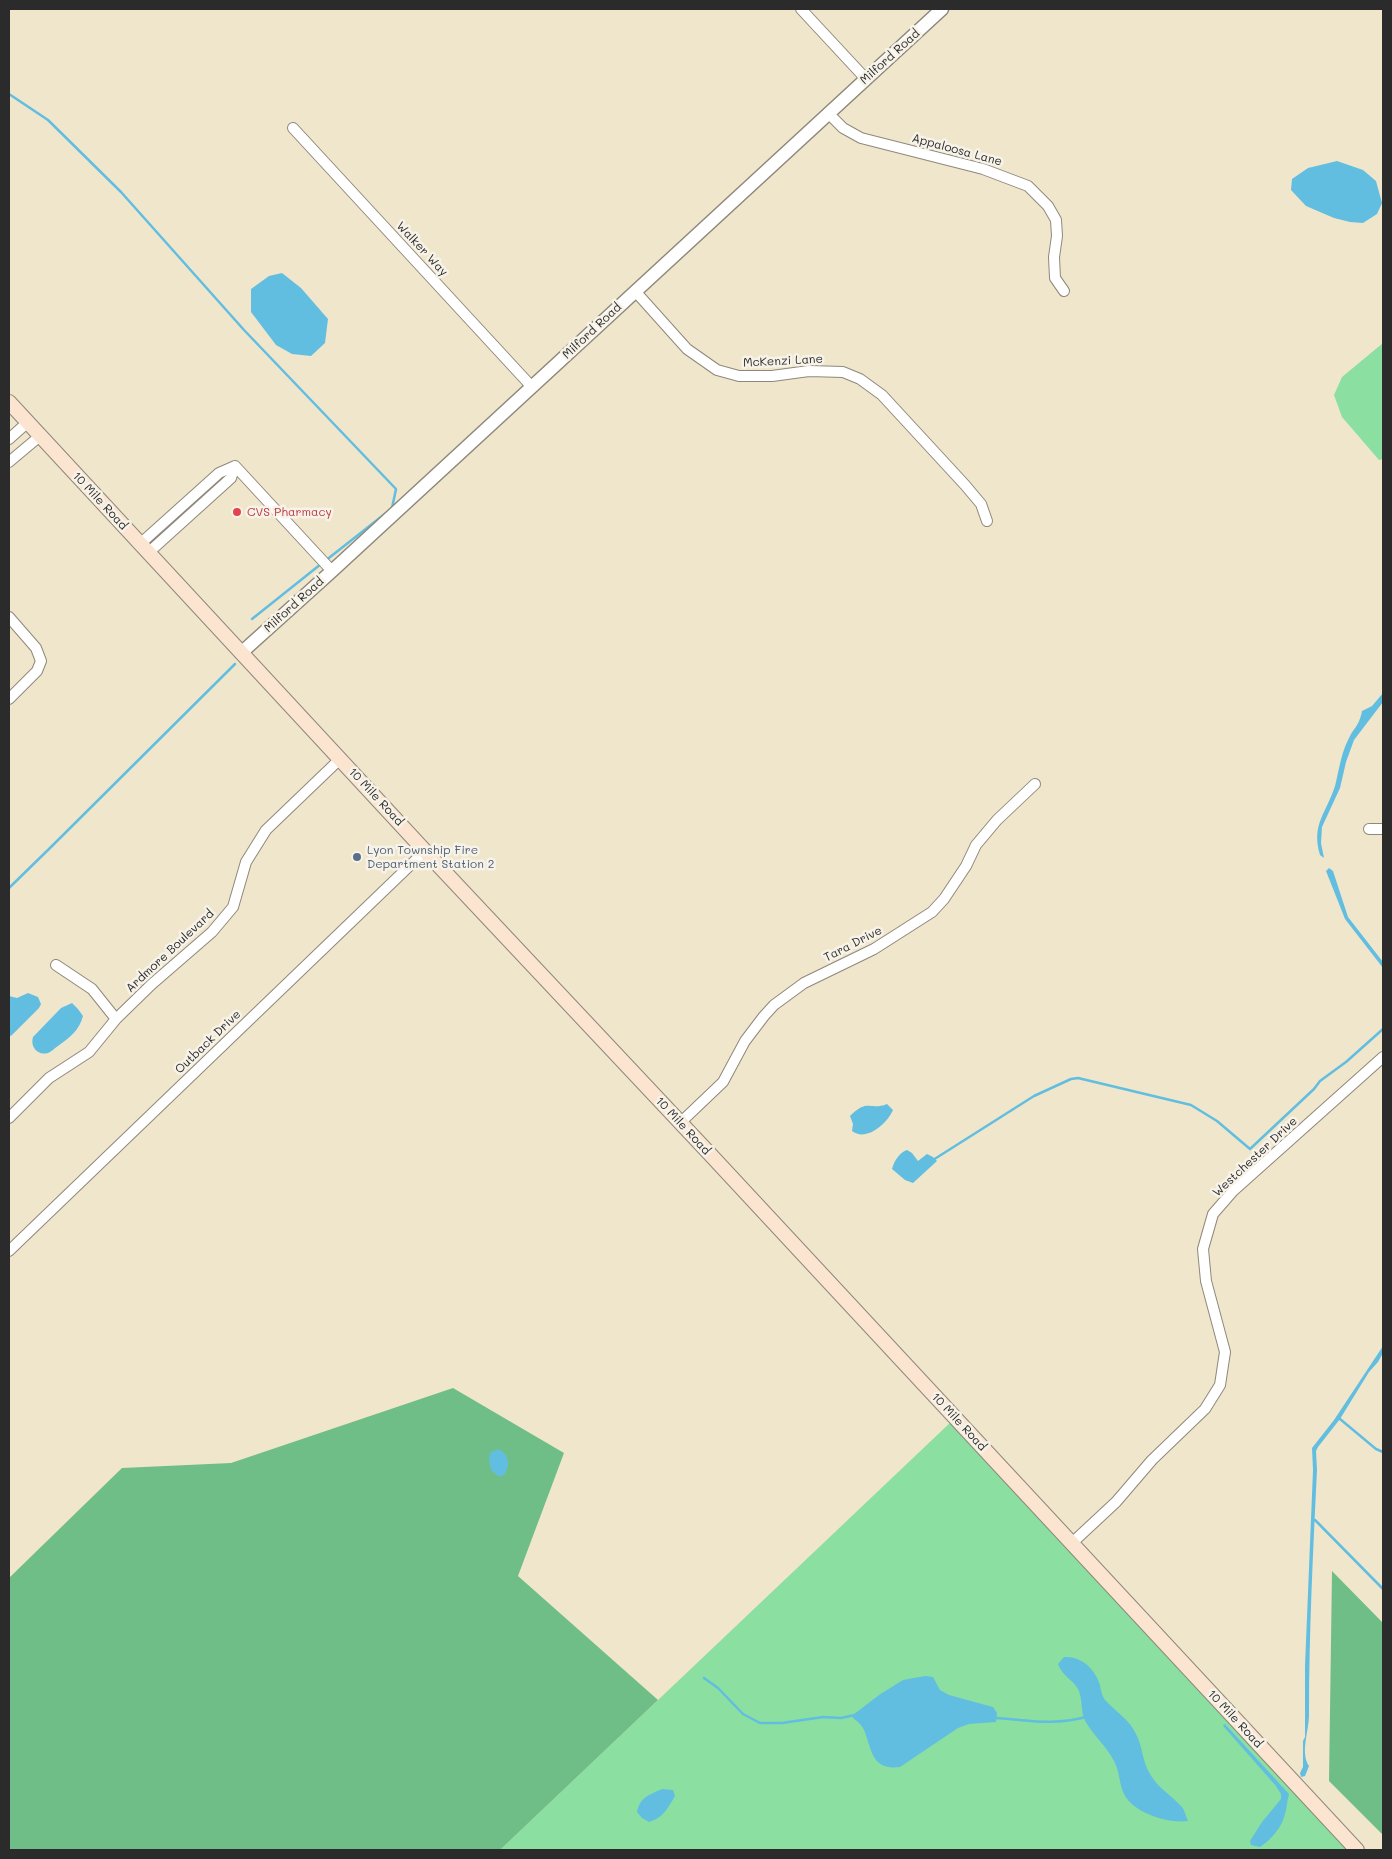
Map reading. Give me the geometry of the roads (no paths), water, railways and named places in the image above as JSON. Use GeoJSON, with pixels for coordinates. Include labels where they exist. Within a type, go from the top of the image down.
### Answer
{"type":"FeatureCollection","features":[{"type":"Feature","properties":{"kind":"main road","name":"10 Mile Road"},"geometry":{"type":"LineString","coordinates":[[9,402],[1357,1850]]}},
{"type":"Feature","properties":{"kind":"street"},"geometry":{"type":"LineString","coordinates":[[801,9],[866,79]]}},
{"type":"Feature","properties":{"kind":"street","name":"Milford Road"},"geometry":{"type":"LineString","coordinates":[[241,653],[942,9]]}},
{"type":"Feature","properties":{"kind":"street","name":"Appaloosa Lane"},"geometry":{"type":"LineString","coordinates":[[828,114],[843,128],[861,138],[983,169],[1028,186],[1048,206],[1056,220],[1055,278],[1064,291]]}},
{"type":"Feature","properties":{"kind":"street","name":"Walker Way"},"geometry":{"type":"LineString","coordinates":[[293,128],[532,387]]}},
{"type":"Feature","properties":{"kind":"street","name":"McKenzi Lane"},"geometry":{"type":"LineString","coordinates":[[635,291],[687,349],[717,370],[739,376],[772,376],[809,371],[843,372],[860,379],[882,395],[981,504],[987,521]]}},
{"type":"Feature","properties":{"kind":"street"},"geometry":{"type":"LineString","coordinates":[[9,439],[28,422]]}},
{"type":"Feature","properties":{"kind":"street"},"geometry":{"type":"LineString","coordinates":[[9,462],[40,436]]}},
{"type":"Feature","properties":{"kind":"street"},"geometry":{"type":"LineString","coordinates":[[144,549],[218,473],[235,466],[332,571]]}},
{"type":"Feature","properties":{"kind":"street"},"geometry":{"type":"LineString","coordinates":[[9,616],[36,648],[41,661],[37,671],[9,699]]}},
{"type":"Feature","properties":{"kind":"street","name":"Ardmore Boulevard"},"geometry":{"type":"LineString","coordinates":[[9,1118],[49,1078],[89,1052],[116,1019],[152,984],[212,932],[234,906],[246,862],[266,830],[340,759]]}},
{"type":"Feature","properties":{"kind":"street","name":"Tara Drive"},"geometry":{"type":"LineString","coordinates":[[680,1123],[723,1082],[745,1040],[776,1004],[804,983],[874,949],[932,912],[944,899],[966,866],[976,845],[997,820],[1034,784]]}},
{"type":"Feature","properties":{"kind":"street"},"geometry":{"type":"LineString","coordinates":[[1369,829],[1383,829]]}},
{"type":"Feature","properties":{"kind":"street","name":"Outback Drive"},"geometry":{"type":"LineString","coordinates":[[9,1252],[425,851]]}},
{"type":"Feature","properties":{"kind":"street"},"geometry":{"type":"LineString","coordinates":[[56,965],[92,989],[116,1019]]}},
{"type":"Feature","properties":{"kind":"street","name":"Westchester Drive"},"geometry":{"type":"LineString","coordinates":[[1072,1543],[1116,1502],[1152,1460],[1205,1409],[1220,1385],[1225,1352],[1206,1281],[1203,1249],[1213,1214],[1233,1191],[1383,1057]]}},
{"type":"Feature","properties":{"kind":"water"},"geometry":{"type":"Polygon","coordinates":[[[1337,161],[1363,170],[1376,181],[1382,203],[1377,214],[1363,223],[1334,218],[1306,206],[1291,190],[1292,179],[1308,168],[1337,161]]]}},
{"type":"Feature","properties":{"kind":"water"},"geometry":{"type":"Polygon","coordinates":[[[282,273],[301,288],[328,319],[325,343],[311,356],[292,354],[276,345],[251,312],[251,289],[269,276],[282,273]]]}},
{"type":"Feature","properties":{"kind":"water"},"geometry":{"type":"Polygon","coordinates":[[[1383,693],[1383,702],[1354,740],[1346,762],[1340,788],[1322,827],[1321,843],[1324,858],[1320,855],[1317,835],[1318,827],[1335,786],[1344,750],[1362,711],[1372,706],[1383,693]]]}},
{"type":"Feature","properties":{"kind":"water"},"geometry":{"type":"Polygon","coordinates":[[[1329,868],[1333,871],[1348,917],[1383,962],[1383,968],[1345,919],[1326,871],[1329,868]]]}},
{"type":"Feature","properties":{"kind":"water"},"geometry":{"type":"Polygon","coordinates":[[[28,993],[38,997],[41,1004],[11,1036],[9,1035],[9,996],[17,998],[28,993]]]}},
{"type":"Feature","properties":{"kind":"water"},"geometry":{"type":"Polygon","coordinates":[[[72,1003],[83,1016],[74,1033],[49,1052],[44,1054],[35,1050],[33,1037],[61,1008],[72,1003]]]}},
{"type":"Feature","properties":{"kind":"water"},"geometry":{"type":"Polygon","coordinates":[[[887,1104],[893,1110],[886,1121],[876,1130],[863,1134],[852,1131],[853,1124],[850,1116],[856,1111],[865,1106],[887,1104]]]}},
{"type":"Feature","properties":{"kind":"water"},"geometry":{"type":"Polygon","coordinates":[[[907,1150],[918,1161],[927,1154],[937,1161],[913,1183],[905,1180],[892,1169],[897,1158],[907,1150]]]}},
{"type":"Feature","properties":{"kind":"water"},"geometry":{"type":"Polygon","coordinates":[[[1383,1346],[1383,1353],[1378,1362],[1369,1372],[1340,1419],[1316,1451],[1317,1470],[1310,1623],[1309,1715],[1305,1748],[1306,1761],[1309,1766],[1305,1776],[1301,1777],[1303,1741],[1305,1737],[1305,1666],[1313,1470],[1312,1448],[1334,1420],[1383,1346]]]}},
{"type":"Feature","properties":{"kind":"water"},"geometry":{"type":"Polygon","coordinates":[[[498,1449],[505,1454],[508,1461],[506,1472],[503,1476],[498,1476],[491,1470],[489,1461],[490,1453],[498,1449]]]}},
{"type":"Feature","properties":{"kind":"water"},"geometry":{"type":"Polygon","coordinates":[[[1064,1657],[1071,1657],[1082,1661],[1095,1674],[1105,1700],[1133,1729],[1145,1764],[1153,1779],[1182,1807],[1188,1821],[1171,1821],[1152,1816],[1135,1807],[1129,1801],[1122,1790],[1114,1761],[1085,1720],[1079,1691],[1058,1664],[1064,1657]]]}},
{"type":"Feature","properties":{"kind":"water"},"geometry":{"type":"Polygon","coordinates":[[[925,1676],[933,1677],[940,1690],[949,1695],[993,1707],[997,1713],[996,1722],[969,1724],[958,1728],[900,1767],[883,1766],[874,1757],[863,1728],[853,1718],[853,1715],[903,1680],[925,1676]]]}},
{"type":"Feature","properties":{"kind":"water"},"geometry":{"type":"Polygon","coordinates":[[[1225,1724],[1289,1794],[1284,1819],[1272,1837],[1260,1847],[1251,1845],[1250,1841],[1262,1822],[1281,1799],[1281,1794],[1224,1727],[1223,1725],[1225,1724]]]}},
{"type":"Feature","properties":{"kind":"water"},"geometry":{"type":"Polygon","coordinates":[[[662,1789],[673,1790],[675,1796],[662,1815],[649,1822],[637,1812],[638,1807],[646,1797],[662,1789]]]}},
{"type":"Feature","properties":{"kind":"waterway"},"geometry":{"type":"LineString","coordinates":[[9,94],[48,120],[121,192],[244,330],[396,489],[392,508]]}},
{"type":"Feature","properties":{"kind":"waterway"},"geometry":{"type":"LineString","coordinates":[[325,561],[386,513]]}},
{"type":"Feature","properties":{"kind":"waterway"},"geometry":{"type":"LineString","coordinates":[[252,619],[321,564]]}},
{"type":"Feature","properties":{"kind":"waterway"},"geometry":{"type":"LineString","coordinates":[[9,888],[235,664]]}},
{"type":"Feature","properties":{"kind":"waterway"},"geometry":{"type":"LineString","coordinates":[[933,1160],[1034,1096],[1071,1079],[1078,1078],[1191,1105],[1217,1121],[1250,1149],[1314,1089],[1320,1081],[1346,1062],[1383,1029]]}},
{"type":"Feature","properties":{"kind":"waterway"},"geometry":{"type":"LineString","coordinates":[[1340,1419],[1376,1449],[1383,1452]]}},
{"type":"Feature","properties":{"kind":"waterway"},"geometry":{"type":"LineString","coordinates":[[1315,1520],[1383,1589]]}},
{"type":"Feature","properties":{"kind":"waterway"},"geometry":{"type":"LineString","coordinates":[[704,1678],[718,1688],[743,1714],[760,1723],[782,1723],[855,1715]]}},
{"type":"Feature","properties":{"kind":"waterway"},"geometry":{"type":"LineString","coordinates":[[995,1718],[1051,1722],[1086,1717]]}},
{"type":"Feature","properties":{"kind":"place","name":"CVS Pharmacy"},"geometry":{"type":"Point","coordinates":[237,512]}},
{"type":"Feature","properties":{"kind":"place","name":"Lyon Township Fire Department Station 2"},"geometry":{"type":"Point","coordinates":[357,857]}}]}
